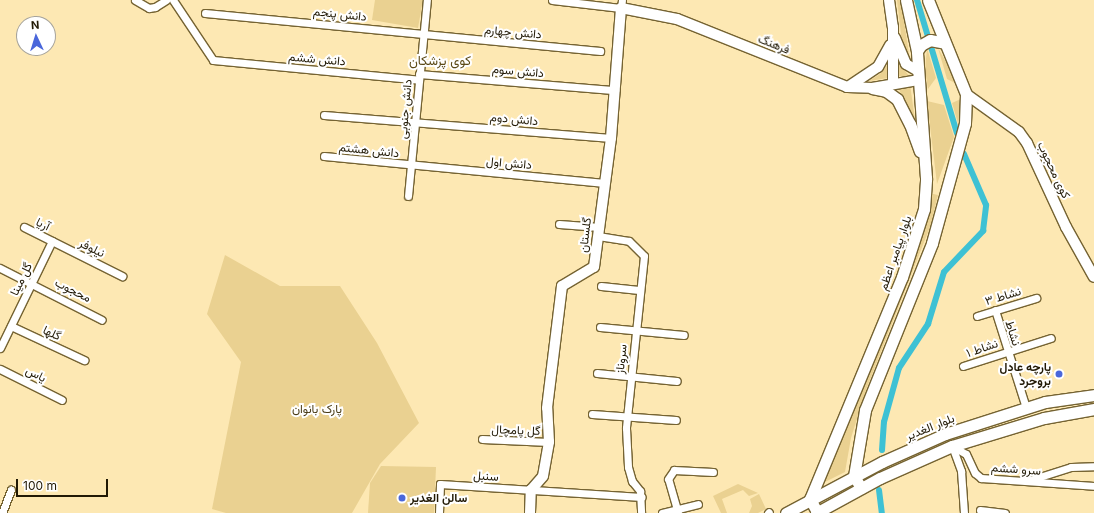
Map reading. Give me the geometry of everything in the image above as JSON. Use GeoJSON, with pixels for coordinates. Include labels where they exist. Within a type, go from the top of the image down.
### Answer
{"type":"FeatureCollection","features":[{"type":"Feature","properties":{"kind":"main road","name":"بلوار پیامبر اعظم"},"geometry":{"type":"LineString","coordinates":[[810,499],[911,252],[924,209],[925,168],[917,51],[906,0]]}},
{"type":"Feature","properties":{"kind":"main road"},"geometry":{"type":"LineString","coordinates":[[861,488],[854,476],[862,419],[869,395],[924,265],[938,222],[965,123],[966,94],[928,0]]}},
{"type":"Feature","properties":{"kind":"main road"},"geometry":{"type":"LineString","coordinates":[[917,51],[930,40],[945,43]]}},
{"type":"Feature","properties":{"kind":"main road"},"geometry":{"type":"LineString","coordinates":[[872,88],[892,94],[901,105],[910,124],[925,168]]}},
{"type":"Feature","properties":{"kind":"main road","name":"بلوار الغدیر"},"geometry":{"type":"LineString","coordinates":[[786,513],[854,476],[945,434],[1026,408],[1063,398],[1094,395]]}},
{"type":"Feature","properties":{"kind":"main road"},"geometry":{"type":"LineString","coordinates":[[810,499],[817,513],[861,488],[952,446],[1034,420],[1094,409]]}},
{"type":"Feature","properties":{"kind":"street"},"geometry":{"type":"LineString","coordinates":[[135,0],[149,8],[156,8],[166,0]]}},
{"type":"Feature","properties":{"kind":"street","name":"دانش ششم"},"geometry":{"type":"LineString","coordinates":[[173,0],[213,60],[419,77]]}},
{"type":"Feature","properties":{"kind":"street","name":"دانش جنوبی"},"geometry":{"type":"LineString","coordinates":[[408,196],[427,0]]}},
{"type":"Feature","properties":{"kind":"street"},"geometry":{"type":"LineString","coordinates":[[552,0],[621,4]]}},
{"type":"Feature","properties":{"kind":"street"},"geometry":{"type":"LineString","coordinates":[[889,0],[893,27],[893,83]]}},
{"type":"Feature","properties":{"kind":"street","name":"فرهنگ"},"geometry":{"type":"LineString","coordinates":[[621,4],[677,19],[848,87],[872,88],[918,75]]}},
{"type":"Feature","properties":{"kind":"street","name":"گلستان"},"geometry":{"type":"LineString","coordinates":[[531,490],[543,476],[549,442],[547,408],[562,286],[594,267],[611,138],[621,4]]}},
{"type":"Feature","properties":{"kind":"street","name":"دانش پنجم"},"geometry":{"type":"LineString","coordinates":[[206,13],[423,35]]}},
{"type":"Feature","properties":{"kind":"street"},"geometry":{"type":"LineString","coordinates":[[893,27],[903,58],[908,66],[918,75]]}},
{"type":"Feature","properties":{"kind":"street"},"geometry":{"type":"LineString","coordinates":[[848,87],[868,76],[883,62],[890,44],[893,27]]}},
{"type":"Feature","properties":{"kind":"street","name":"دانش چهارم"},"geometry":{"type":"LineString","coordinates":[[423,35],[600,51]]}},
{"type":"Feature","properties":{"kind":"street","name":"دانش سوم"},"geometry":{"type":"LineString","coordinates":[[419,77],[615,90]]}},
{"type":"Feature","properties":{"kind":"street","name":"کوی محجوب"},"geometry":{"type":"LineString","coordinates":[[966,94],[1019,132],[1028,143],[1066,227],[1094,277]]}},
{"type":"Feature","properties":{"kind":"street","name":"دانش دوم"},"geometry":{"type":"LineString","coordinates":[[324,116],[415,121],[611,138]]}},
{"type":"Feature","properties":{"kind":"street","name":"دانش هشتم"},"geometry":{"type":"LineString","coordinates":[[324,156],[411,166]]}},
{"type":"Feature","properties":{"kind":"street","name":"دانش اول"},"geometry":{"type":"LineString","coordinates":[[411,166],[605,183]]}},
{"type":"Feature","properties":{"kind":"street"},"geometry":{"type":"LineString","coordinates":[[559,224],[599,231]]}},
{"type":"Feature","properties":{"kind":"street","name":"آریا"},"geometry":{"type":"LineString","coordinates":[[24,227],[52,241]]}},
{"type":"Feature","properties":{"kind":"street","name":"سروناز"},"geometry":{"type":"LineString","coordinates":[[599,231],[629,240],[644,256],[626,415],[628,467],[632,481],[642,497]]}},
{"type":"Feature","properties":{"kind":"street","name":"نیلوفر"},"geometry":{"type":"LineString","coordinates":[[52,241],[122,276]]}},
{"type":"Feature","properties":{"kind":"street","name":"گل مینا"},"geometry":{"type":"LineString","coordinates":[[0,348],[52,241]]}},
{"type":"Feature","properties":{"kind":"street","name":"محجوب"},"geometry":{"type":"LineString","coordinates":[[0,268],[102,320]]}},
{"type":"Feature","properties":{"kind":"street"},"geometry":{"type":"LineString","coordinates":[[601,286],[639,290]]}},
{"type":"Feature","properties":{"kind":"street","name":"نشاط ۳"},"geometry":{"type":"LineString","coordinates":[[977,316],[1036,298]]}},
{"type":"Feature","properties":{"kind":"street","name":"نشاط"},"geometry":{"type":"LineString","coordinates":[[995,310],[1026,408]]}},
{"type":"Feature","properties":{"kind":"street","name":"گلها"},"geometry":{"type":"LineString","coordinates":[[11,326],[84,360]]}},
{"type":"Feature","properties":{"kind":"street"},"geometry":{"type":"LineString","coordinates":[[600,327],[684,335]]}},
{"type":"Feature","properties":{"kind":"street","name":"نشاط ۱"},"geometry":{"type":"LineString","coordinates":[[963,366],[1008,350],[1050,338]]}},
{"type":"Feature","properties":{"kind":"street","name":"یاس"},"geometry":{"type":"LineString","coordinates":[[0,369],[62,400]]}},
{"type":"Feature","properties":{"kind":"street"},"geometry":{"type":"LineString","coordinates":[[597,373],[677,381]]}},
{"type":"Feature","properties":{"kind":"street"},"geometry":{"type":"LineString","coordinates":[[592,414],[626,415],[676,420]]}},
{"type":"Feature","properties":{"kind":"street","name":"گل پامچال"},"geometry":{"type":"LineString","coordinates":[[482,439],[549,442]]}},
{"type":"Feature","properties":{"kind":"street"},"geometry":{"type":"LineString","coordinates":[[952,446],[961,471],[964,513]]}},
{"type":"Feature","properties":{"kind":"street","name":"سرو ششم"},"geometry":{"type":"LineString","coordinates":[[952,446],[966,454],[975,473],[981,478],[1094,486]]}},
{"type":"Feature","properties":{"kind":"street"},"geometry":{"type":"LineString","coordinates":[[1026,481],[1072,467],[1094,466]]}},
{"type":"Feature","properties":{"kind":"street"},"geometry":{"type":"LineString","coordinates":[[677,511],[668,479],[674,470],[713,472]]}},
{"type":"Feature","properties":{"kind":"street","name":"سنبل"},"geometry":{"type":"LineString","coordinates":[[439,513],[440,484],[642,497]]}},
{"type":"Feature","properties":{"kind":"street"},"geometry":{"type":"LineString","coordinates":[[2,513],[11,490]]}},
{"type":"Feature","properties":{"kind":"street"},"geometry":{"type":"LineString","coordinates":[[530,513],[531,490]]}},
{"type":"Feature","properties":{"kind":"street"},"geometry":{"type":"LineString","coordinates":[[641,513],[642,497]]}},
{"type":"Feature","properties":{"kind":"street"},"geometry":{"type":"LineString","coordinates":[[662,513],[677,511],[698,504]]}},
{"type":"Feature","properties":{"kind":"street"},"geometry":{"type":"LineString","coordinates":[[980,510],[1005,513]]}},
{"type":"Feature","properties":{"kind":"green space"},"geometry":{"type":"Polygon","coordinates":[[[375,0],[423,0],[418,28],[372,20],[375,0]]]}},
{"type":"Feature","properties":{"kind":"green space"},"geometry":{"type":"Polygon","coordinates":[[[897,0],[901,0],[910,61],[902,43],[897,0]]]}},
{"type":"Feature","properties":{"kind":"green space"},"geometry":{"type":"Polygon","coordinates":[[[927,48],[936,78],[928,89],[925,70],[927,48]]]}},
{"type":"Feature","properties":{"kind":"green space"},"geometry":{"type":"Polygon","coordinates":[[[938,48],[959,85],[947,79],[938,48]]]}},
{"type":"Feature","properties":{"kind":"green space"},"geometry":{"type":"Polygon","coordinates":[[[897,54],[902,67],[909,76],[898,76],[897,54]]]}},
{"type":"Feature","properties":{"kind":"green space"},"geometry":{"type":"Polygon","coordinates":[[[889,63],[888,78],[869,81],[880,74],[889,63]]]}},
{"type":"Feature","properties":{"kind":"green space"},"geometry":{"type":"Polygon","coordinates":[[[910,84],[915,120],[897,86],[910,84]]]}},
{"type":"Feature","properties":{"kind":"green space"},"geometry":{"type":"Polygon","coordinates":[[[963,98],[960,130],[952,103],[963,98]]]}},
{"type":"Feature","properties":{"kind":"green space"},"geometry":{"type":"Polygon","coordinates":[[[927,101],[944,105],[954,137],[937,184],[927,101]]]}},
{"type":"Feature","properties":{"kind":"green space"},"geometry":{"type":"Polygon","coordinates":[[[929,193],[938,195],[930,227],[866,390],[851,438],[845,472],[819,485],[828,472],[921,241],[929,193]]]}},
{"type":"Feature","properties":{"kind":"green space","name":"پارک بانوان"},"geometry":{"type":"Polygon","coordinates":[[[225,255],[280,286],[340,286],[377,343],[419,423],[380,464],[352,513],[226,513],[212,509],[241,362],[207,314],[225,255]]]}},
{"type":"Feature","properties":{"kind":"green space","name":"سالن الغدیر"},"geometry":{"type":"Polygon","coordinates":[[[381,466],[436,467],[434,513],[368,513],[370,483],[381,466]]]}},
{"type":"Feature","properties":{"kind":"green space"},"geometry":{"type":"Polygon","coordinates":[[[738,484],[758,493],[749,496],[743,490],[722,499],[727,513],[721,513],[713,496],[738,484]]]}},
{"type":"Feature","properties":{"kind":"green space"},"geometry":{"type":"Polygon","coordinates":[[[759,494],[766,509],[758,513],[749,513],[752,506],[750,499],[759,494]]]}},
{"type":"Feature","properties":{"kind":"waterway"},"geometry":{"type":"LineString","coordinates":[[917,0],[957,133]]}},
{"type":"Feature","properties":{"kind":"waterway"},"geometry":{"type":"LineString","coordinates":[[882,450],[884,422],[899,368],[928,324],[944,272],[983,231],[986,205],[964,154]]}},
{"type":"Feature","properties":{"kind":"waterway"},"geometry":{"type":"LineString","coordinates":[[879,490],[882,513]]}},
{"type":"Feature","properties":{"kind":"place","name":"پارچه عادل بروجرد"},"geometry":{"type":"Point","coordinates":[1059,374]}},
{"type":"Feature","properties":{"kind":"place","name":"سالن الغدیر"},"geometry":{"type":"Point","coordinates":[402,498]}},
{"type":"Feature","properties":{"kind":"district","name":"کوی پزشکان"},"geometry":{"type":"Point","coordinates":[440,60]}}]}
